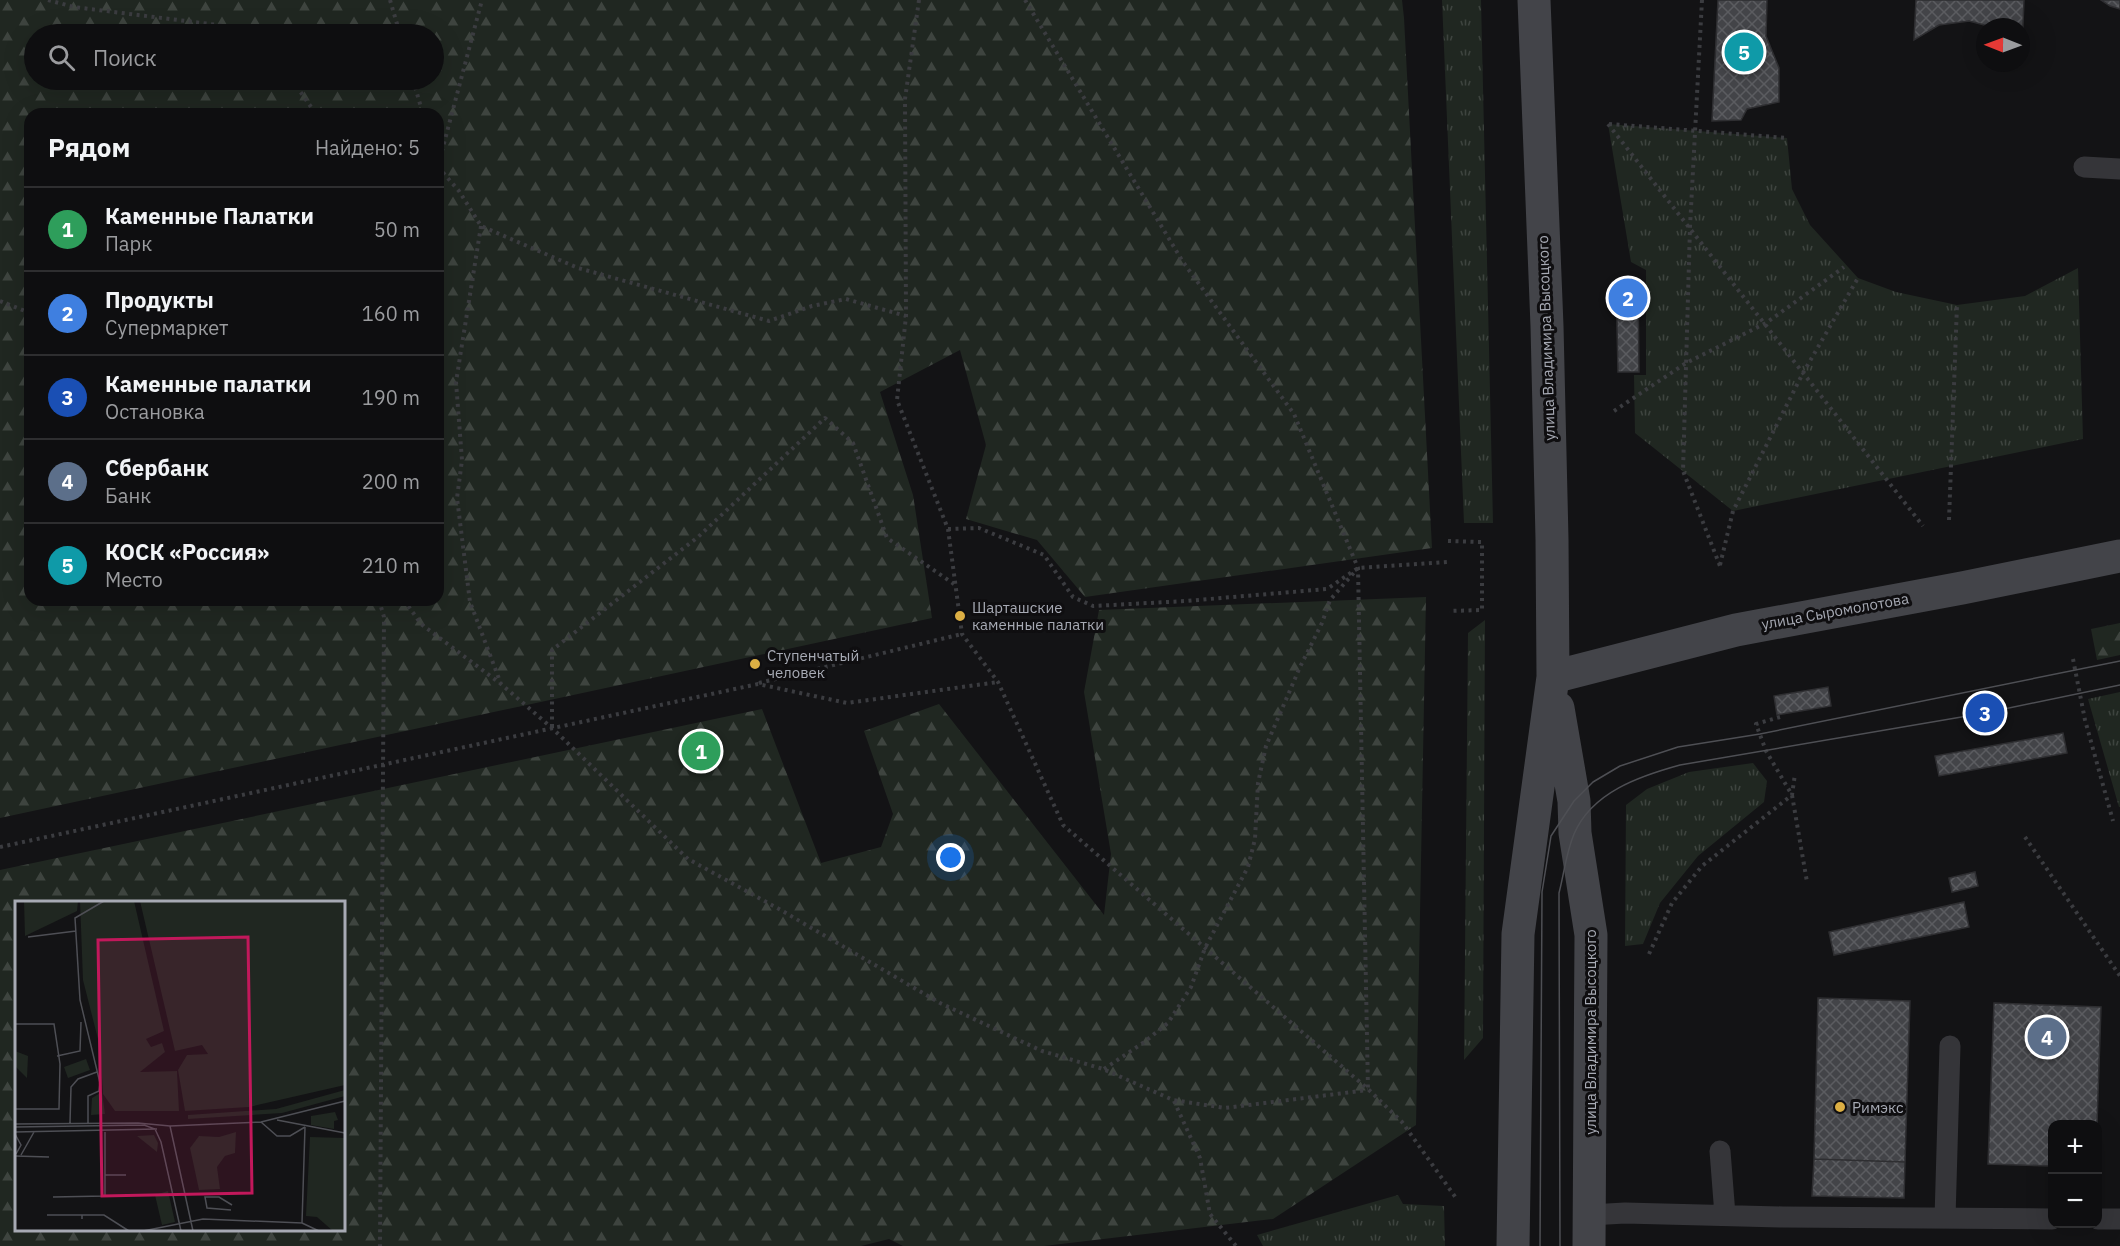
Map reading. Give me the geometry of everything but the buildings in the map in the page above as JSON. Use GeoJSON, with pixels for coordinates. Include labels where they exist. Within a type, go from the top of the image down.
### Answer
{"type":"FeatureCollection","features":[{"type":"Feature","properties":{"kind":"main road","name":"улица Владимира Высоцкого"},"geometry":{"type":"LineString","coordinates":[[1513,1246],[1518,934],[1553,677],[1548,361],[1534,0]]}},
{"type":"Feature","properties":{"kind":"main road","name":"улица Сыромолотова"},"geometry":{"type":"LineString","coordinates":[[1553,677],[1736,630],[2120,556]]}},
{"type":"Feature","properties":{"kind":"main road","name":"улица Владимира Высоцкого"},"geometry":{"type":"LineString","coordinates":[[1553,677],[1574,801],[1575,833],[1591,935],[1590,1231]]}},
{"type":"Feature","properties":{"kind":"lane"},"geometry":{"type":"LineString","coordinates":[[2084,167],[2120,170]]}},
{"type":"Feature","properties":{"kind":"lane"},"geometry":{"type":"LineString","coordinates":[[1945,1218],[1950,1046]]}},
{"type":"Feature","properties":{"kind":"lane"},"geometry":{"type":"LineString","coordinates":[[1720,1151],[1725,1215]]}},
{"type":"Feature","properties":{"kind":"lane"},"geometry":{"type":"LineString","coordinates":[[1590,1231],[1625,1213],[2048,1219]]}},
{"type":"Feature","properties":{"kind":"lane"},"geometry":{"type":"LineString","coordinates":[[2102,1219],[2120,1219]]}},
{"type":"Feature","properties":{"kind":"path"},"geometry":{"type":"LineString","coordinates":[[48,0],[74,7],[210,24]]}},
{"type":"Feature","properties":{"kind":"path"},"geometry":{"type":"LineString","coordinates":[[390,0],[397,24]]}},
{"type":"Feature","properties":{"kind":"path"},"geometry":{"type":"LineString","coordinates":[[444,145],[483,0]]}},
{"type":"Feature","properties":{"kind":"path"},"geometry":{"type":"LineString","coordinates":[[919,0],[905,99],[906,316],[897,400],[948,529],[962,634],[998,682],[1063,825],[1402,1122],[1456,1198]]}},
{"type":"Feature","properties":{"kind":"path"},"geometry":{"type":"LineString","coordinates":[[1025,0],[1183,262],[1294,414],[1358,567],[1368,1090]]}},
{"type":"Feature","properties":{"kind":"path"},"geometry":{"type":"LineString","coordinates":[[1702,0],[1690,226],[1683,471],[1720,566],[1733,511],[1803,373],[1858,278]]}},
{"type":"Feature","properties":{"kind":"path"},"geometry":{"type":"LineString","coordinates":[[299,90],[312,108]]}},
{"type":"Feature","properties":{"kind":"path"},"geometry":{"type":"LineString","coordinates":[[416,90],[421,108]]}},
{"type":"Feature","properties":{"kind":"path"},"geometry":{"type":"LineString","coordinates":[[1787,138],[1608,124],[1923,526]]}},
{"type":"Feature","properties":{"kind":"path"},"geometry":{"type":"LineString","coordinates":[[444,174],[459,191],[481,226],[578,268],[769,321],[812,306],[846,299],[906,316]]}},
{"type":"Feature","properties":{"kind":"path"},"geometry":{"type":"LineString","coordinates":[[481,226],[456,382],[462,460],[458,498],[470,602],[501,684]]}},
{"type":"Feature","properties":{"kind":"path"},"geometry":{"type":"LineString","coordinates":[[1614,411],[1686,363],[1766,323],[1844,267]]}},
{"type":"Feature","properties":{"kind":"path"},"geometry":{"type":"LineString","coordinates":[[0,301],[24,311]]}},
{"type":"Feature","properties":{"kind":"path"},"geometry":{"type":"LineString","coordinates":[[1949,520],[1957,305]]}},
{"type":"Feature","properties":{"kind":"path"},"geometry":{"type":"LineString","coordinates":[[552,728],[552,650],[698,537],[825,418],[853,442],[887,538],[955,585]]}},
{"type":"Feature","properties":{"kind":"path"},"geometry":{"type":"LineString","coordinates":[[948,529],[979,528],[1044,555],[1073,597],[1093,606],[1327,589],[1358,567],[1448,562]]}},
{"type":"Feature","properties":{"kind":"path"},"geometry":{"type":"LineString","coordinates":[[1448,541],[1482,542],[1482,610],[1449,611]]}},
{"type":"Feature","properties":{"kind":"path"},"geometry":{"type":"LineString","coordinates":[[1103,1069],[1143,1043],[1168,1023],[1191,987],[1205,948],[1248,867],[1255,839],[1258,783],[1266,746],[1322,623],[1330,600],[1358,567]]}},
{"type":"Feature","properties":{"kind":"path"},"geometry":{"type":"LineString","coordinates":[[380,1246],[384,617],[381,606]]}},
{"type":"Feature","properties":{"kind":"path"},"geometry":{"type":"LineString","coordinates":[[408,606],[421,624],[501,684],[552,728],[688,859],[779,909],[939,1003],[1042,1051],[1103,1069],[1173,1100],[1225,1108],[1368,1090]]}},
{"type":"Feature","properties":{"kind":"path"},"geometry":{"type":"LineString","coordinates":[[0,847],[758,684],[962,634]]}},
{"type":"Feature","properties":{"kind":"path"},"geometry":{"type":"LineString","coordinates":[[2073,659],[2085,720],[2113,821]]}},
{"type":"Feature","properties":{"kind":"path"},"geometry":{"type":"LineString","coordinates":[[758,684],[847,704],[998,682]]}},
{"type":"Feature","properties":{"kind":"path"},"geometry":{"type":"LineString","coordinates":[[1780,717],[1756,724],[1766,751],[1792,795]]}},
{"type":"Feature","properties":{"kind":"path"},"geometry":{"type":"LineString","coordinates":[[1795,774],[1792,795],[1807,882]]}},
{"type":"Feature","properties":{"kind":"path"},"geometry":{"type":"LineString","coordinates":[[1649,954],[1672,903],[1702,866],[1792,795]]}},
{"type":"Feature","properties":{"kind":"path"},"geometry":{"type":"LineString","coordinates":[[2025,837],[2120,976]]}},
{"type":"Feature","properties":{"kind":"path"},"geometry":{"type":"LineString","coordinates":[[1173,1100],[1200,1158],[1210,1214],[1236,1246]]}},
{"type":"Feature","properties":{"kind":"green space"},"geometry":{"type":"Polygon","coordinates":[[[0,0],[1402,0],[1432,548],[1085,597],[1037,540],[966,519],[986,445],[960,350],[880,392],[913,495],[932,618],[0,818],[0,0]]]}},
{"type":"Feature","properties":{"kind":"green space"},"geometry":{"type":"Polygon","coordinates":[[[1442,0],[1481,0],[1493,523],[1464,523],[1442,0]]]}},
{"type":"Feature","properties":{"kind":"green space"},"geometry":{"type":"Polygon","coordinates":[[[1608,124],[1787,138],[1792,189],[1810,225],[1858,278],[1896,292],[1957,305],[2025,296],[2078,268],[2083,439],[1733,511],[1635,433],[1634,375],[1646,375],[1646,270],[1631,262],[1608,124]]]}},
{"type":"Feature","properties":{"kind":"green space"},"geometry":{"type":"Polygon","coordinates":[[[1426,597],[1416,1125],[1273,1219],[1044,1246],[903,1246],[889,1239],[861,1246],[0,1246],[0,870],[762,709],[821,863],[881,847],[893,814],[864,731],[939,704],[1104,915],[1111,854],[1084,692],[1099,610],[1426,597]]]}},
{"type":"Feature","properties":{"kind":"green space"},"geometry":{"type":"Polygon","coordinates":[[[1485,620],[1483,1038],[1464,1060],[1468,633],[1485,620]]]}},
{"type":"Feature","properties":{"kind":"green space"},"geometry":{"type":"Polygon","coordinates":[[[2120,623],[2120,655],[2097,660],[2091,629],[2120,623]]]}},
{"type":"Feature","properties":{"kind":"green space"},"geometry":{"type":"Polygon","coordinates":[[[2120,692],[2120,807],[2119,807],[2088,699],[2120,692]]]}},
{"type":"Feature","properties":{"kind":"green space"},"geometry":{"type":"Polygon","coordinates":[[[1753,763],[1767,781],[1764,802],[1698,856],[1660,903],[1643,944],[1625,946],[1626,805],[1647,789],[1689,772],[1753,763]]]}},
{"type":"Feature","properties":{"kind":"green space"},"geometry":{"type":"Polygon","coordinates":[[[1398,1195],[1403,1204],[1444,1206],[1445,1246],[1263,1246],[1257,1235],[1398,1195]]]}},
{"type":"Feature","properties":{"kind":"tram line"},"geometry":{"type":"LineString","coordinates":[[1540,1246],[1542,892],[1551,836],[1574,801],[1593,782],[1620,766],[1678,747],[1760,734],[2120,661]]}},
{"type":"Feature","properties":{"kind":"tram line"},"geometry":{"type":"LineString","coordinates":[[1560,1246],[1559,893],[1574,834],[1582,819],[1593,807],[1619,788],[1680,765],[1985,713],[2120,685]]}},
{"type":"Feature","properties":{"kind":"place","name":"КОСК «Россия»"},"geometry":{"type":"Point","coordinates":[1744,52]}},
{"type":"Feature","properties":{"kind":"place","name":"Продукты"},"geometry":{"type":"Point","coordinates":[1628,298]}},
{"type":"Feature","properties":{"kind":"place","name":"Шарташские каменные палатки"},"geometry":{"type":"Point","coordinates":[960,616]}},
{"type":"Feature","properties":{"kind":"place","name":"Ступенчатый человек"},"geometry":{"type":"Point","coordinates":[755,664]}},
{"type":"Feature","properties":{"kind":"place","name":"Каменные палатки"},"geometry":{"type":"Point","coordinates":[1985,713]}},
{"type":"Feature","properties":{"kind":"place","name":"Каменные Палатки"},"geometry":{"type":"Point","coordinates":[701,751]}},
{"type":"Feature","properties":{"kind":"place","name":"Сбербанк"},"geometry":{"type":"Point","coordinates":[2047,1037]}},
{"type":"Feature","properties":{"kind":"place","name":"Римэкс"},"geometry":{"type":"Point","coordinates":[1840,1107]}}]}
